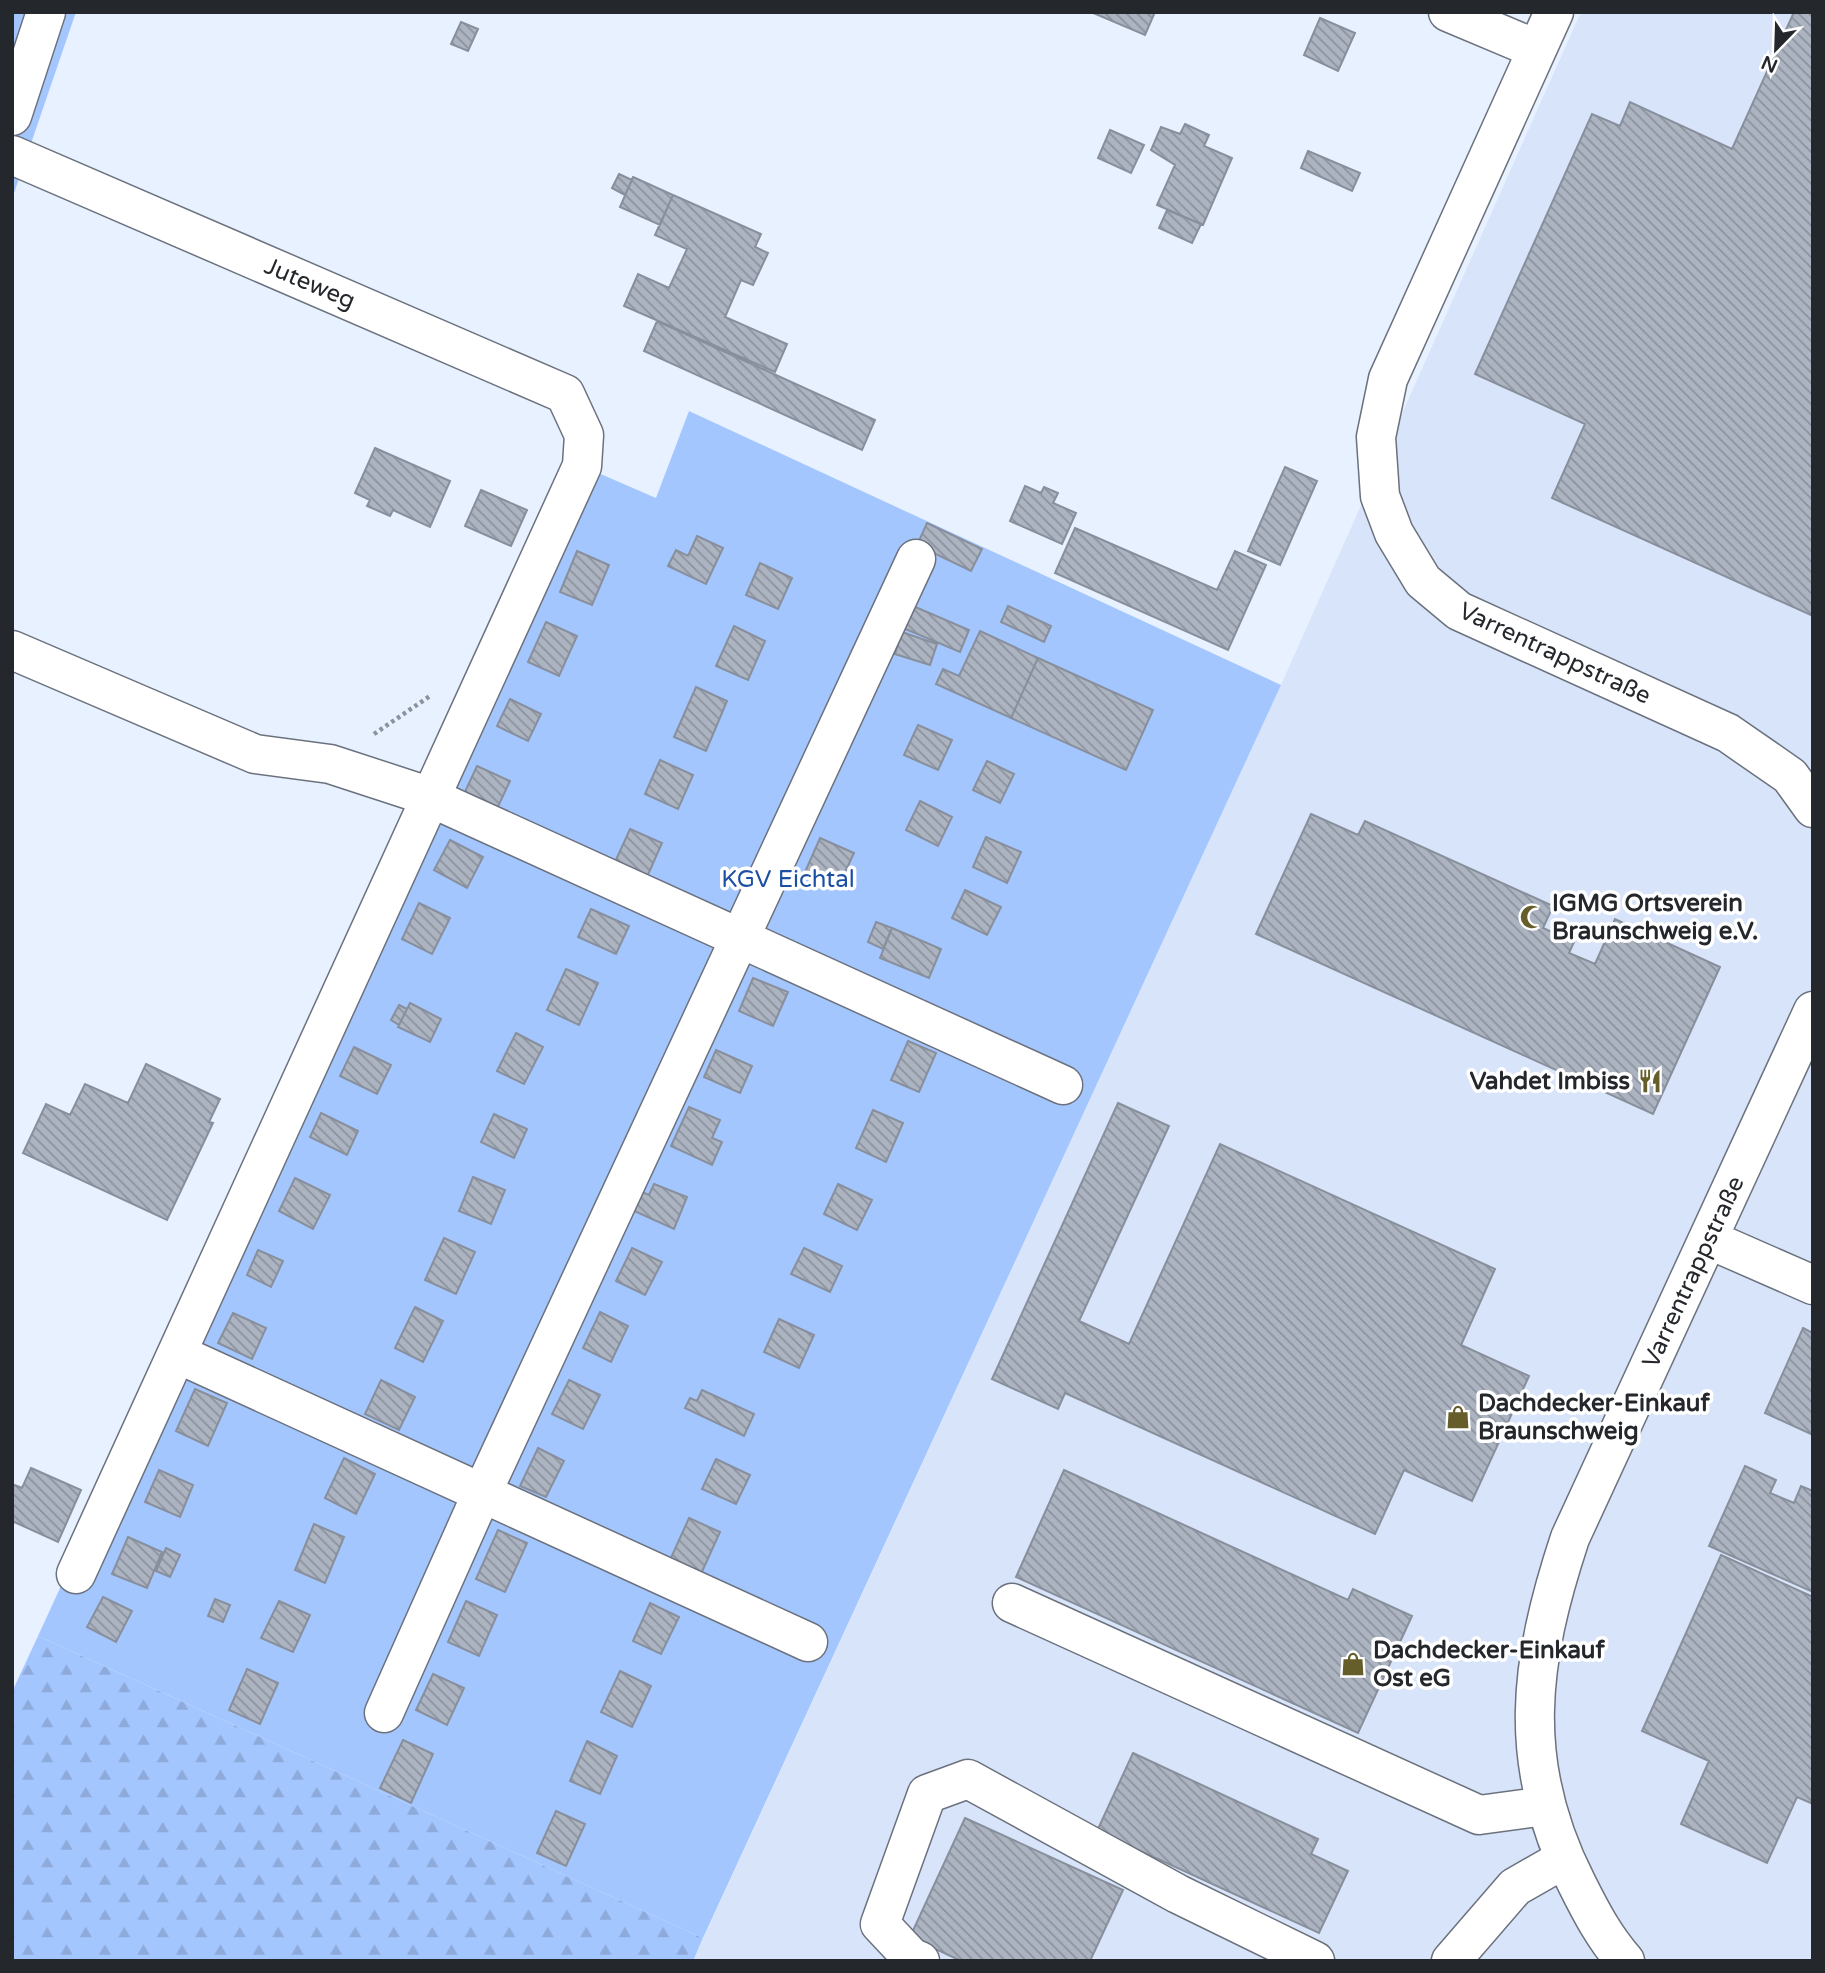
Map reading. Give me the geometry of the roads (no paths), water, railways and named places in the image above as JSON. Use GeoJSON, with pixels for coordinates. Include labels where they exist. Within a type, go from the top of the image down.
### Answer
{"type":"FeatureCollection","features":[{"type":"Feature","properties":{"kind":"street"},"geometry":{"type":"LineString","coordinates":[[12,116],[46,12]]}},
{"type":"Feature","properties":{"kind":"street"},"geometry":{"type":"LineString","coordinates":[[1448,12],[1536,49]]}},
{"type":"Feature","properties":{"kind":"street","name":"Varrentrappstraße"},"geometry":{"type":"LineString","coordinates":[[1554,12],[1388,379],[1376,437],[1380,496],[1394,533],[1423,581],[1459,611],[1728,733],[1790,776],[1813,808]]}},
{"type":"Feature","properties":{"kind":"street","name":"Juteweg"},"geometry":{"type":"LineString","coordinates":[[12,155],[565,394],[584,435],[582,466],[430,798]]}},
{"type":"Feature","properties":{"kind":"street"},"geometry":{"type":"LineString","coordinates":[[384,1713],[482,1493],[916,559]]}},
{"type":"Feature","properties":{"kind":"street"},"geometry":{"type":"LineString","coordinates":[[12,650],[255,754],[330,764],[430,798],[1063,1084]]}},
{"type":"Feature","properties":{"kind":"street"},"geometry":{"type":"LineString","coordinates":[[76,1574],[430,798]]}},
{"type":"Feature","properties":{"kind":"street","name":"Varrentrappstraße"},"geometry":{"type":"LineString","coordinates":[[1625,1961],[1606,1940],[1564,1859],[1545,1806],[1533,1737],[1535,1675],[1549,1602],[1570,1538],[1813,1011]]}},
{"type":"Feature","properties":{"kind":"street"},"geometry":{"type":"LineString","coordinates":[[1709,1239],[1813,1284]]}},
{"type":"Feature","properties":{"kind":"street"},"geometry":{"type":"LineString","coordinates":[[178,1354],[808,1642]]}},
{"type":"Feature","properties":{"kind":"street"},"geometry":{"type":"LineString","coordinates":[[1012,1603],[1479,1815],[1545,1806]]}},
{"type":"Feature","properties":{"kind":"street"},"geometry":{"type":"LineString","coordinates":[[920,1961],[911,1957],[880,1924],[927,1794],[968,1779],[1178,1894],[1315,1961]]}},
{"type":"Feature","properties":{"kind":"street"},"geometry":{"type":"LineString","coordinates":[[1451,1961],[1516,1888],[1564,1859]]}},
{"type":"Feature","properties":{"kind":"place","name":"IGMG Ortsverein Braunschweig e.V."},"geometry":{"type":"Point","coordinates":[1532,917]}},
{"type":"Feature","properties":{"kind":"place","name":"Vahdet Imbiss"},"geometry":{"type":"Point","coordinates":[1650,1081]}},
{"type":"Feature","properties":{"kind":"place","name":"Dachdecker-Einkauf Braunschweig"},"geometry":{"type":"Point","coordinates":[1458,1417]}},
{"type":"Feature","properties":{"kind":"place","name":"Dachdecker-Einkauf Ost eG"},"geometry":{"type":"Point","coordinates":[1353,1664]}},
{"type":"Feature","properties":{"kind":"park label","name":"KGV Eichtal"},"geometry":{"type":"Point","coordinates":[788,879]}}]}
